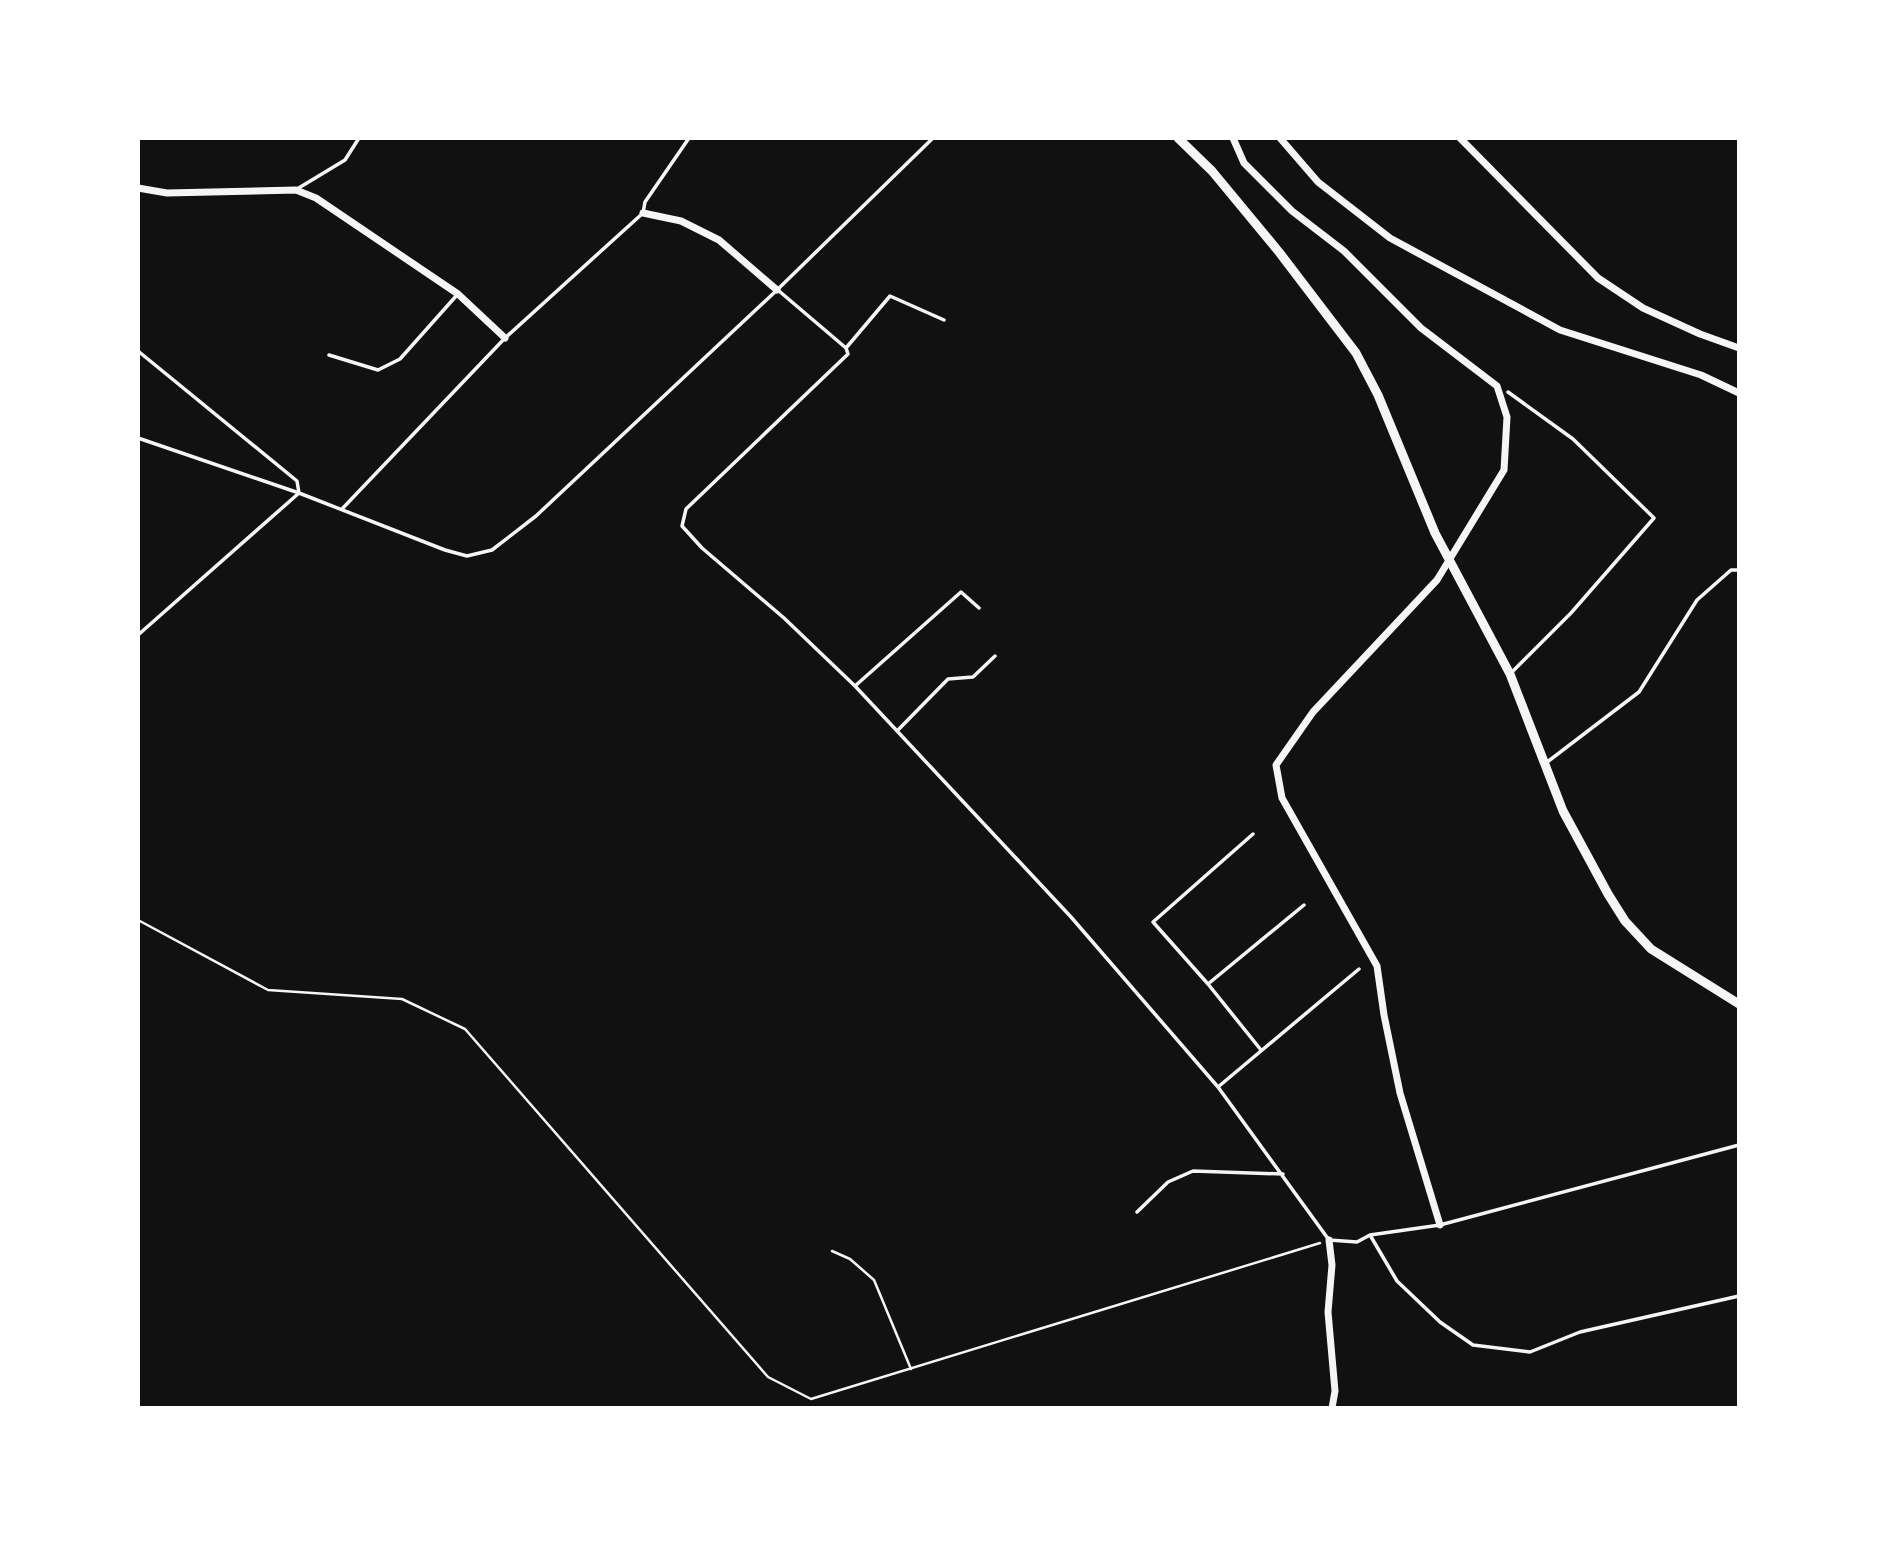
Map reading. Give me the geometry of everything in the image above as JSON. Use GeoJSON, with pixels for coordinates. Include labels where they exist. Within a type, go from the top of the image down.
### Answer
{"type":"FeatureCollection","features":[{"type":"Feature","properties":{"kind":"street"},"geometry":{"type":"LineString","coordinates":[[1178,138],[1212,172],[1279,252],[1356,353],[1378,395],[1435,533],[1510,674],[1563,811],[1625,921],[1651,948],[1739,1004]]}},
{"type":"Feature","properties":{"kind":"street"},"geometry":{"type":"LineString","coordinates":[[1233,138],[1244,163],[1292,211],[1344,251],[1421,328],[1497,386],[1507,417],[1504,470],[1437,580],[1313,712],[1276,765],[1282,798],[1377,966],[1400,1093],[1440,1225]]}},
{"type":"Feature","properties":{"kind":"street"},"geometry":{"type":"LineString","coordinates":[[1280,138],[1318,182],[1390,239],[1560,330],[1701,376],[1739,393]]}},
{"type":"Feature","properties":{"kind":"street"},"geometry":{"type":"LineString","coordinates":[[1460,138],[1598,278],[1643,308],[1739,348]]}},
{"type":"Feature","properties":{"kind":"street"},"geometry":{"type":"LineString","coordinates":[[138,188],[167,193],[296,190],[316,198],[458,294],[505,338]]}},
{"type":"Feature","properties":{"kind":"street"},"geometry":{"type":"LineString","coordinates":[[643,213],[681,221],[719,240],[777,290]]}},
{"type":"Feature","properties":{"kind":"street"},"geometry":{"type":"LineString","coordinates":[[1329,1240],[1332,1265],[1328,1312],[1335,1391],[1332,1408]]}},
{"type":"Feature","properties":{"kind":"lane"},"geometry":{"type":"LineString","coordinates":[[296,190],[345,160],[359,138]]}},
{"type":"Feature","properties":{"kind":"lane"},"geometry":{"type":"LineString","coordinates":[[342,509],[505,338],[643,213],[645,202],[689,138]]}},
{"type":"Feature","properties":{"kind":"lane"},"geometry":{"type":"LineString","coordinates":[[138,438],[299,493],[444,550],[467,556],[492,550],[536,516],[777,290],[933,138]]}},
{"type":"Feature","properties":{"kind":"lane"},"geometry":{"type":"LineString","coordinates":[[777,290],[846,348],[848,354],[687,509],[682,526],[702,548],[784,618],[855,686],[1071,918],[1218,1087],[1329,1240],[1357,1242],[1370,1235],[1440,1225],[1739,1145]]}},
{"type":"Feature","properties":{"kind":"lane"},"geometry":{"type":"LineString","coordinates":[[329,355],[378,370],[400,359],[458,294]]}},
{"type":"Feature","properties":{"kind":"lane"},"geometry":{"type":"LineString","coordinates":[[846,348],[890,296],[944,320]]}},
{"type":"Feature","properties":{"kind":"lane"},"geometry":{"type":"LineString","coordinates":[[138,351],[297,481],[299,493]]}},
{"type":"Feature","properties":{"kind":"lane"},"geometry":{"type":"LineString","coordinates":[[1508,392],[1573,439],[1654,518],[1571,613],[1510,674]]}},
{"type":"Feature","properties":{"kind":"lane"},"geometry":{"type":"LineString","coordinates":[[138,635],[299,493]]}},
{"type":"Feature","properties":{"kind":"lane"},"geometry":{"type":"LineString","coordinates":[[1544,765],[1639,692],[1697,600],[1731,570],[1739,570]]}},
{"type":"Feature","properties":{"kind":"lane"},"geometry":{"type":"LineString","coordinates":[[855,686],[961,592],[979,608]]}},
{"type":"Feature","properties":{"kind":"lane"},"geometry":{"type":"LineString","coordinates":[[898,730],[948,679],[973,677],[995,656]]}},
{"type":"Feature","properties":{"kind":"lane"},"geometry":{"type":"LineString","coordinates":[[1253,834],[1153,922],[1261,1050]]}},
{"type":"Feature","properties":{"kind":"lane"},"geometry":{"type":"LineString","coordinates":[[1208,984],[1304,905]]}},
{"type":"Feature","properties":{"kind":"lane"},"geometry":{"type":"LineString","coordinates":[[1218,1087],[1359,969]]}},
{"type":"Feature","properties":{"kind":"lane"},"geometry":{"type":"LineString","coordinates":[[1137,1212],[1168,1182],[1193,1171],[1283,1174]]}},
{"type":"Feature","properties":{"kind":"lane"},"geometry":{"type":"LineString","coordinates":[[1370,1235],[1396,1281],[1440,1322],[1473,1345],[1530,1352],[1580,1332],[1739,1296]]}},
{"type":"Feature","properties":{"kind":"path"},"geometry":{"type":"LineString","coordinates":[[138,920],[268,990],[401,999],[465,1029],[768,1377],[811,1399],[1329,1240]]}},
{"type":"Feature","properties":{"kind":"path"},"geometry":{"type":"LineString","coordinates":[[832,1251],[850,1259],[874,1280],[911,1369]]}}]}
